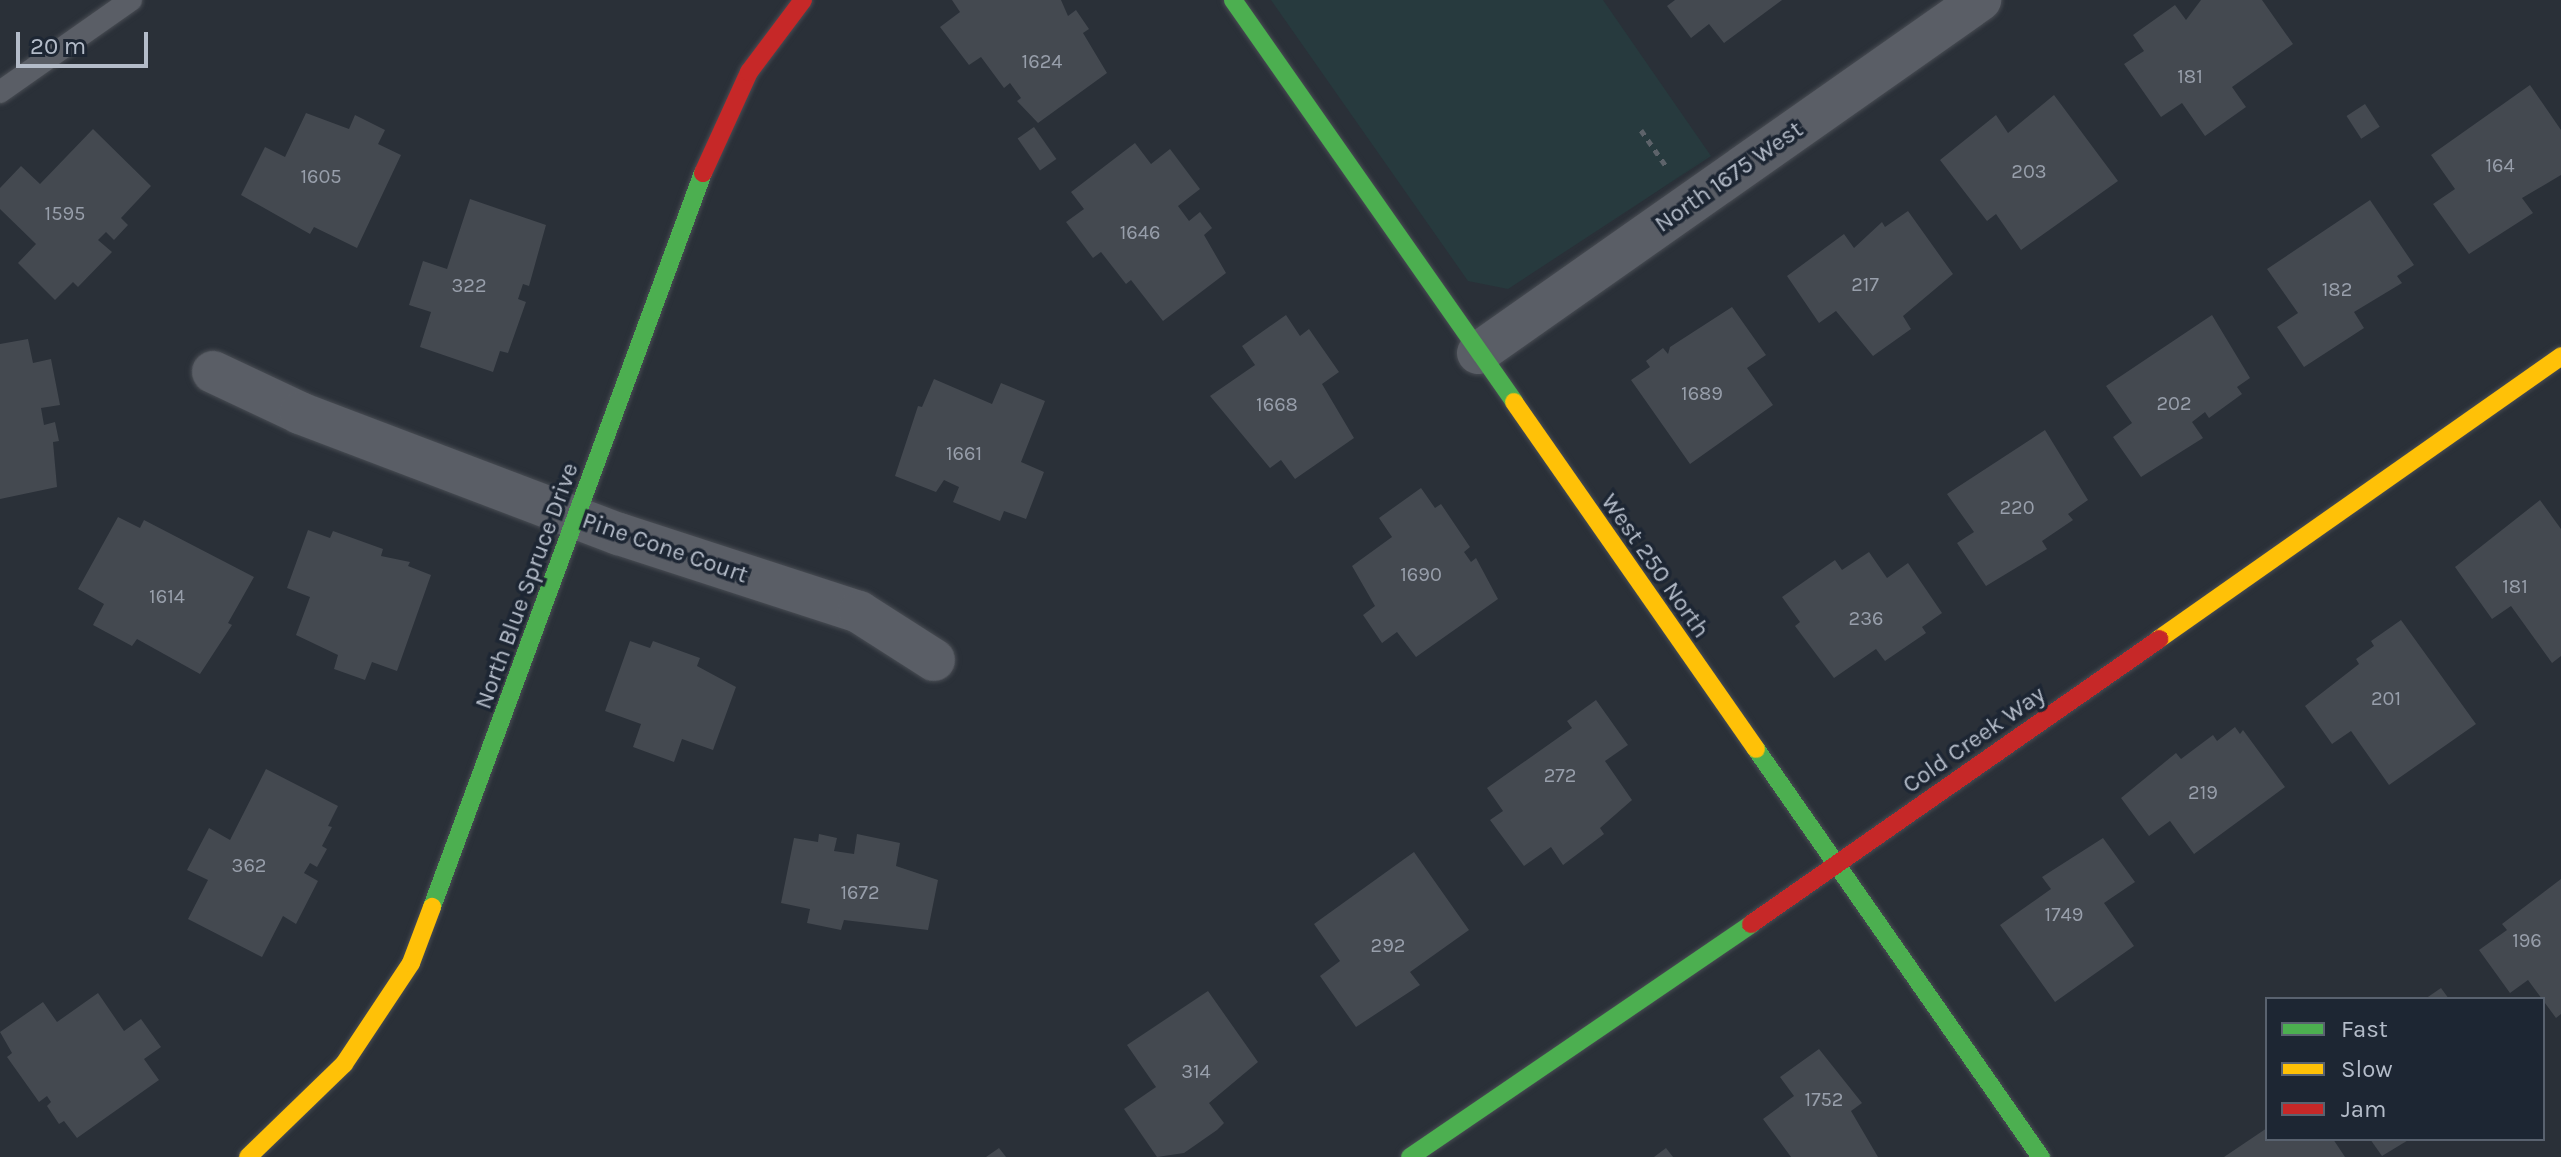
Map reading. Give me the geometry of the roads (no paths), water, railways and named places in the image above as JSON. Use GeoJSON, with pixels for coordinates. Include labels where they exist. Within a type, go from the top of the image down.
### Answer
{"type":"FeatureCollection","features":[{"type":"Feature","properties":{"kind":"street","name":"North Blue Spruce Drive"},"geometry":{"type":"LineString","coordinates":[[248,1157],[344,1064],[411,963],[580,519],[707,162],[749,72],[803,0]]}},
{"type":"Feature","properties":{"kind":"street","name":"West 250 North"},"geometry":{"type":"LineString","coordinates":[[1233,0],[2041,1157]]}},
{"type":"Feature","properties":{"kind":"street","name":"North 1675 West"},"geometry":{"type":"LineString","coordinates":[[1478,353],[1975,2]]}},
{"type":"Feature","properties":{"kind":"street","name":"Cold Creek Way"},"geometry":{"type":"LineString","coordinates":[[1410,1157],[1836,866],[2561,356]]}},
{"type":"Feature","properties":{"kind":"street","name":"Pine Cone Court"},"geometry":{"type":"LineString","coordinates":[[213,372],[300,413],[580,519],[859,612],[934,660]]}},
{"type":"Feature","properties":{"kind":"lane"},"geometry":{"type":"LineString","coordinates":[[0,92],[131,0]]}}]}
